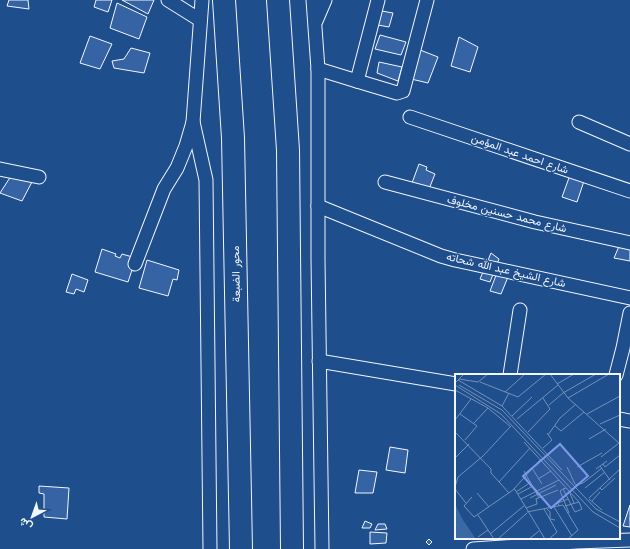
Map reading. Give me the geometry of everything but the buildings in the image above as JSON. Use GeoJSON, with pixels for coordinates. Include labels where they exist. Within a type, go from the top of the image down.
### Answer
{"type":"FeatureCollection","features":[{"type":"Feature","properties":{"kind":"highway","name":"محور الضبعة"},"geometry":{"type":"LineString","coordinates":[[224,0],[233,138],[241,549]]}},
{"type":"Feature","properties":{"kind":"highway"},"geometry":{"type":"LineString","coordinates":[[278,0],[288,150],[292,549]]}},
{"type":"Feature","properties":{"kind":"street"},"geometry":{"type":"LineString","coordinates":[[168,0],[200,20]]}},
{"type":"Feature","properties":{"kind":"street"},"geometry":{"type":"LineString","coordinates":[[135,264],[164,189],[177,168],[184,151],[193,122],[202,0]]}},
{"type":"Feature","properties":{"kind":"street"},"geometry":{"type":"LineString","coordinates":[[313,0],[318,69],[319,361],[322,549]]}},
{"type":"Feature","properties":{"kind":"street"},"geometry":{"type":"LineString","coordinates":[[314,24],[325,0]]}},
{"type":"Feature","properties":{"kind":"street"},"geometry":{"type":"LineString","coordinates":[[357,81],[378,0]]}},
{"type":"Feature","properties":{"kind":"street"},"geometry":{"type":"LineString","coordinates":[[318,69],[397,93],[402,91],[428,0]]}},
{"type":"Feature","properties":{"kind":"street","name":"شارع احمد عبد المؤمن"},"geometry":{"type":"LineString","coordinates":[[410,117],[630,191]]}},
{"type":"Feature","properties":{"kind":"street"},"geometry":{"type":"LineString","coordinates":[[193,122],[206,180],[210,549]]}},
{"type":"Feature","properties":{"kind":"street"},"geometry":{"type":"LineString","coordinates":[[579,122],[630,144]]}},
{"type":"Feature","properties":{"kind":"street"},"geometry":{"type":"LineString","coordinates":[[0,168],[39,177]]}},
{"type":"Feature","properties":{"kind":"street","name":"شارع محمد حسنين مخلوف"},"geometry":{"type":"LineString","coordinates":[[385,182],[535,222],[630,243]]}},
{"type":"Feature","properties":{"kind":"street","name":"شارع الشيخ عبد الله شحاته"},"geometry":{"type":"LineString","coordinates":[[318,206],[455,260],[630,298]]}},
{"type":"Feature","properties":{"kind":"street"},"geometry":{"type":"LineString","coordinates":[[510,374],[520,310]]}},
{"type":"Feature","properties":{"kind":"street"},"geometry":{"type":"LineString","coordinates":[[617,374],[625,360],[630,313]]}},
{"type":"Feature","properties":{"kind":"street"},"geometry":{"type":"LineString","coordinates":[[319,361],[455,384]]}},
{"type":"Feature","properties":{"kind":"street"},"geometry":{"type":"LineString","coordinates":[[620,419],[630,420]]}},
{"type":"Feature","properties":{"kind":"street"},"geometry":{"type":"LineString","coordinates":[[473,549],[484,546],[577,543],[610,545],[630,540]]}}]}
